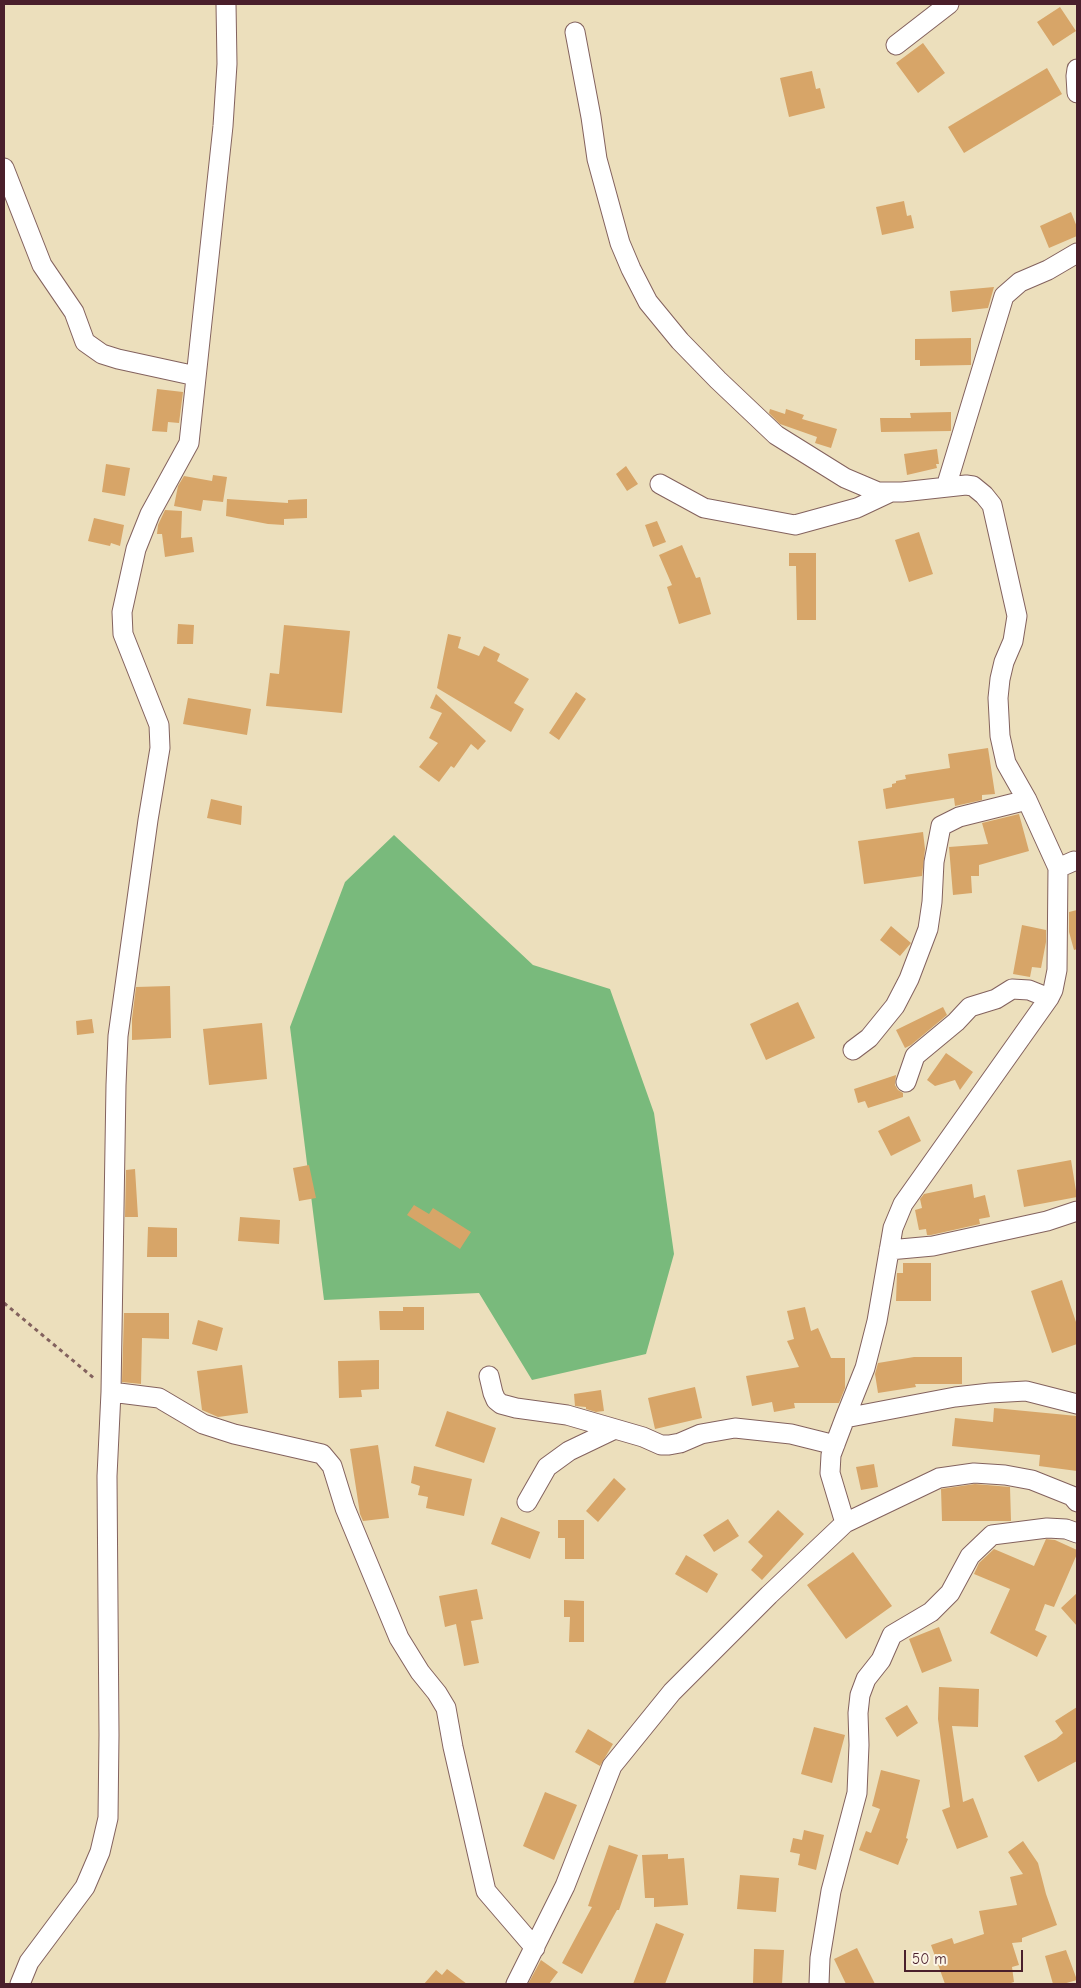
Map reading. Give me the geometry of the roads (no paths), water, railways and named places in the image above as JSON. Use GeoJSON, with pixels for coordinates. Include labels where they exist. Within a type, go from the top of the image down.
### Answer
{"type":"FeatureCollection","features":[{"type":"Feature","properties":{"kind":"street"},"geometry":{"type":"LineString","coordinates":[[20,1984],[29,1962],[85,1887],[100,1852],[108,1818],[107,1476],[111,1392],[113,1174],[118,1036],[160,748],[159,725],[123,634],[122,612],[136,549],[150,514],[189,442],[224,126],[227,64],[226,4]]}},
{"type":"Feature","properties":{"kind":"street"},"geometry":{"type":"LineString","coordinates":[[896,45],[949,4]]}},
{"type":"Feature","properties":{"kind":"street"},"geometry":{"type":"LineString","coordinates":[[575,32],[597,159],[620,243],[648,302],[680,341],[718,380],[776,434],[845,478],[878,492],[966,485],[978,489],[992,505],[1017,616],[1013,641],[1004,662],[1000,679],[998,698],[1000,736],[1006,763],[1027,800],[1072,864],[1057,970],[1049,998],[903,1204],[893,1228],[877,1320],[865,1368],[830,1455],[830,1473],[845,1524]]}},
{"type":"Feature","properties":{"kind":"street"},"geometry":{"type":"LineString","coordinates":[[1077,69],[1077,93]]}},
{"type":"Feature","properties":{"kind":"street"},"geometry":{"type":"LineString","coordinates":[[4,168],[42,265],[74,312],[85,342],[102,354],[118,359],[196,376]]}},
{"type":"Feature","properties":{"kind":"street"},"geometry":{"type":"LineString","coordinates":[[946,486],[1004,296],[1020,282],[1048,270],[1077,253]]}},
{"type":"Feature","properties":{"kind":"street"},"geometry":{"type":"LineString","coordinates":[[660,484],[704,508],[796,525],[857,508],[891,492]]}},
{"type":"Feature","properties":{"kind":"street"},"geometry":{"type":"LineString","coordinates":[[853,1050],[869,1038],[895,1006],[909,979],[928,929],[932,902],[934,862],[941,826],[959,817],[1027,800]]}},
{"type":"Feature","properties":{"kind":"street"},"geometry":{"type":"LineString","coordinates":[[906,1082],[915,1056],[956,1022],[970,1007],[996,999],[1012,989],[1029,990],[1049,998]]}},
{"type":"Feature","properties":{"kind":"street"},"geometry":{"type":"LineString","coordinates":[[889,1250],[941,1245],[1047,1222],[1077,1211]]}},
{"type":"Feature","properties":{"kind":"street"},"geometry":{"type":"LineString","coordinates":[[489,1376],[492,1392],[496,1400],[501,1404],[567,1415],[643,1436],[660,1444],[669,1445],[701,1434],[735,1428],[791,1434],[835,1445]]}},
{"type":"Feature","properties":{"kind":"street"},"geometry":{"type":"LineString","coordinates":[[845,1418],[956,1397],[990,1393],[1026,1391],[1077,1404]]}},
{"type":"Feature","properties":{"kind":"street"},"geometry":{"type":"LineString","coordinates":[[111,1392],[159,1398],[203,1424],[234,1434],[322,1454],[332,1466],[345,1508],[399,1638],[420,1672],[446,1708],[486,1892],[535,1948]]}},
{"type":"Feature","properties":{"kind":"street"},"geometry":{"type":"LineString","coordinates":[[527,1502],[547,1467],[569,1451],[615,1428]]}},
{"type":"Feature","properties":{"kind":"street"},"geometry":{"type":"LineString","coordinates":[[516,1984],[565,1886],[612,1766],[672,1692],[769,1595],[845,1524],[939,1478],[974,1473],[1005,1475],[1032,1480],[1072,1496],[1077,1502]]}},
{"type":"Feature","properties":{"kind":"street"},"geometry":{"type":"LineString","coordinates":[[818,1984],[820,1958],[831,1891],[857,1793],[860,1745],[858,1713],[860,1695],[866,1679],[881,1660],[892,1635],[931,1612],[950,1592],[970,1556],[992,1535],[1046,1528],[1066,1529],[1077,1533]]}}]}
